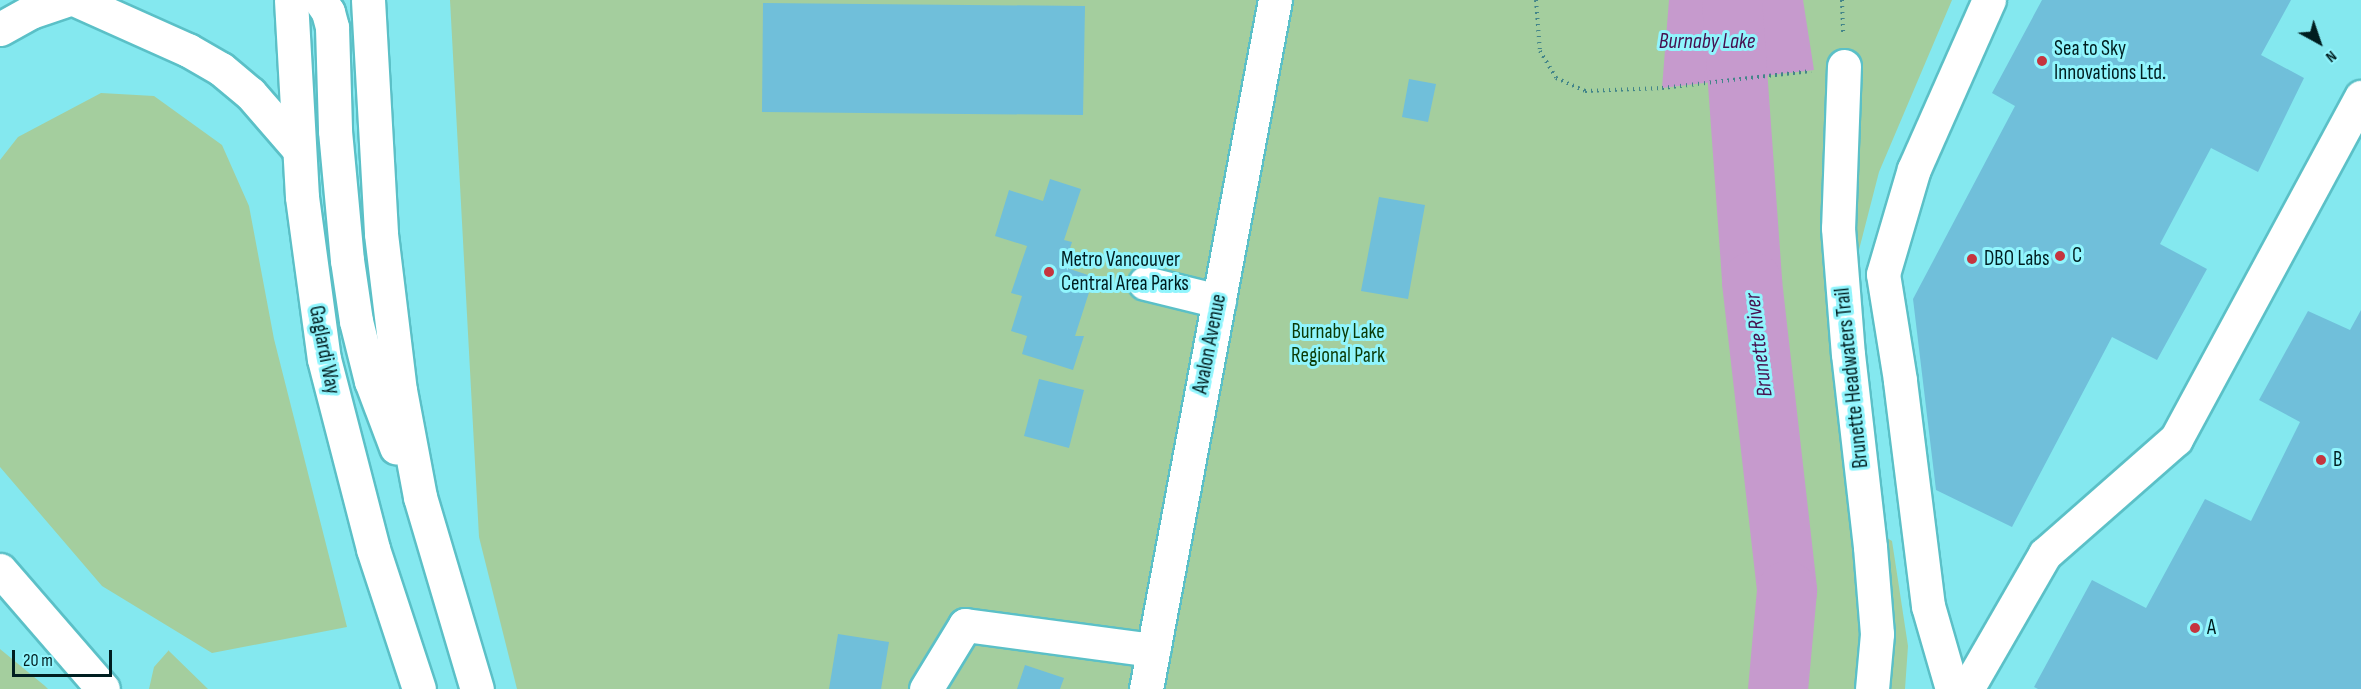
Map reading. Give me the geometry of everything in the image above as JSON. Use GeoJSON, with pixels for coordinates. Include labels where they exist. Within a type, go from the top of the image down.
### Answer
{"type":"FeatureCollection","features":[{"type":"Feature","properties":{"kind":"main road"},"geometry":{"type":"LineString","coordinates":[[0,29],[31,12],[64,0]]}},
{"type":"Feature","properties":{"kind":"main road"},"geometry":{"type":"LineString","coordinates":[[76,0],[188,50],[221,69],[250,93],[297,147]]}},
{"type":"Feature","properties":{"kind":"main road","name":"Gaglardi Way"},"geometry":{"type":"LineString","coordinates":[[291,0],[297,147],[311,278],[330,388],[374,549],[419,689]]}},
{"type":"Feature","properties":{"kind":"main road"},"geometry":{"type":"LineString","coordinates":[[320,0],[328,12],[332,27],[336,140],[347,260],[356,321],[379,404],[420,497]]}},
{"type":"Feature","properties":{"kind":"main road"},"geometry":{"type":"LineString","coordinates":[[368,0],[383,256],[400,390],[420,497],[477,689]]}},
{"type":"Feature","properties":{"kind":"main road","name":"Avalon Avenue"},"geometry":{"type":"LineString","coordinates":[[1146,689],[1275,0]]}},
{"type":"Feature","properties":{"kind":"main road"},"geometry":{"type":"LineString","coordinates":[[1952,689],[1928,606],[1900,380],[1883,274],[1914,169],[1989,0]]}},
{"type":"Feature","properties":{"kind":"main road","name":"Brunette Headwaters Trail"},"geometry":{"type":"LineString","coordinates":[[1829,68],[1848,354],[1870,547],[1877,634],[1872,689]]}},
{"type":"Feature","properties":{"kind":"main road"},"geometry":{"type":"LineString","coordinates":[[1967,689],[2045,554],[2175,439],[2361,97]]}},
{"type":"Feature","properties":{"kind":"main road"},"geometry":{"type":"LineString","coordinates":[[1145,283],[1219,301]]}},
{"type":"Feature","properties":{"kind":"main road"},"geometry":{"type":"LineString","coordinates":[[0,570],[103,689]]}},
{"type":"Feature","properties":{"kind":"main road"},"geometry":{"type":"LineString","coordinates":[[926,689],[965,625],[1154,650]]}},
{"type":"Feature","properties":{"kind":"path"},"geometry":{"type":"LineString","coordinates":[[1536,0],[1540,51],[1556,78],[1585,91],[1616,92],[1829,68]]}},
{"type":"Feature","properties":{"kind":"green space","name":"Burnaby Lake Regional Park"},"geometry":{"type":"Polygon","coordinates":[[[450,0],[1952,0],[1879,172],[1852,277],[1883,541],[1887,538],[1892,541],[1908,646],[1905,689],[517,689],[479,537],[450,0]]]}},
{"type":"Feature","properties":{"kind":"green space"},"geometry":{"type":"Polygon","coordinates":[[[101,93],[154,96],[222,145],[249,206],[274,339],[347,627],[212,653],[102,586],[0,467],[0,160],[18,137],[101,93]]]}},
{"type":"Feature","properties":{"kind":"green space"},"geometry":{"type":"Polygon","coordinates":[[[0,649],[45,686],[48,689],[0,689],[0,649]]]}},
{"type":"Feature","properties":{"kind":"green space"},"geometry":{"type":"Polygon","coordinates":[[[169,650],[208,689],[149,689],[154,667],[169,650]]]}},
{"type":"Feature","properties":{"kind":"water","name":"Burnaby Lake"},"geometry":{"type":"Polygon","coordinates":[[[1669,0],[1803,0],[1814,70],[1662,88],[1669,0]]]}},
{"type":"Feature","properties":{"kind":"building","name":"C"},"geometry":{"type":"Polygon","coordinates":[[[2042,0],[2291,0],[2261,55],[2304,78],[2258,172],[2211,148],[2160,244],[2207,269],[2157,360],[2112,337],[2012,527],[1936,490],[1913,299],[2015,106],[1992,93],[2042,0]]]}},
{"type":"Feature","properties":{"kind":"building"},"geometry":{"type":"Polygon","coordinates":[[[763,3],[1085,6],[1083,115],[762,112],[763,3]]]}},
{"type":"Feature","properties":{"kind":"building"},"geometry":{"type":"Polygon","coordinates":[[[1409,79],[1436,84],[1428,122],[1402,117],[1409,79]]]}},
{"type":"Feature","properties":{"kind":"building","name":"Metro Vancouver Central Area Parks"},"geometry":{"type":"Polygon","coordinates":[[[1050,179],[1081,189],[1064,240],[1072,242],[1064,267],[1094,277],[1075,336],[1084,336],[1073,370],[1022,354],[1027,336],[1011,331],[1022,296],[1011,293],[1027,246],[995,236],[1009,190],[1043,201],[1050,179]]]}},
{"type":"Feature","properties":{"kind":"building"},"geometry":{"type":"Polygon","coordinates":[[[1379,197],[1425,205],[1408,299],[1361,291],[1379,197]]]}},
{"type":"Feature","properties":{"kind":"building"},"geometry":{"type":"Polygon","coordinates":[[[2361,310],[2361,689],[2038,689],[2034,687],[2092,580],[2146,608],[2205,499],[2251,521],[2300,422],[2259,400],[2308,311],[2350,330],[2361,310]]]}},
{"type":"Feature","properties":{"kind":"building"},"geometry":{"type":"Polygon","coordinates":[[[1039,379],[1084,390],[1069,448],[1024,436],[1039,379]]]}},
{"type":"Feature","properties":{"kind":"building"},"geometry":{"type":"Polygon","coordinates":[[[838,634],[889,642],[881,689],[829,689],[838,634]]]}},
{"type":"Feature","properties":{"kind":"building"},"geometry":{"type":"Polygon","coordinates":[[[1025,665],[1064,678],[1060,689],[1017,689],[1025,665]]]}},
{"type":"Feature","properties":{"kind":"waterway","name":"Brunette River"},"geometry":{"type":"LineString","coordinates":[[1732,0],[1752,282],[1787,591],[1778,689]]}},
{"type":"Feature","properties":{"kind":"place","name":"Sea to Sky Innovations Ltd."},"geometry":{"type":"Point","coordinates":[2042,61]}},
{"type":"Feature","properties":{"kind":"place","name":"C"},"geometry":{"type":"Point","coordinates":[2060,256]}},
{"type":"Feature","properties":{"kind":"place","name":"DBO Labs"},"geometry":{"type":"Point","coordinates":[1972,259]}},
{"type":"Feature","properties":{"kind":"place","name":"Metro Vancouver Central Area Parks"},"geometry":{"type":"Point","coordinates":[1049,272]}},
{"type":"Feature","properties":{"kind":"place","name":"B"},"geometry":{"type":"Point","coordinates":[2321,460]}},
{"type":"Feature","properties":{"kind":"place","name":"A"},"geometry":{"type":"Point","coordinates":[2195,628]}}]}
